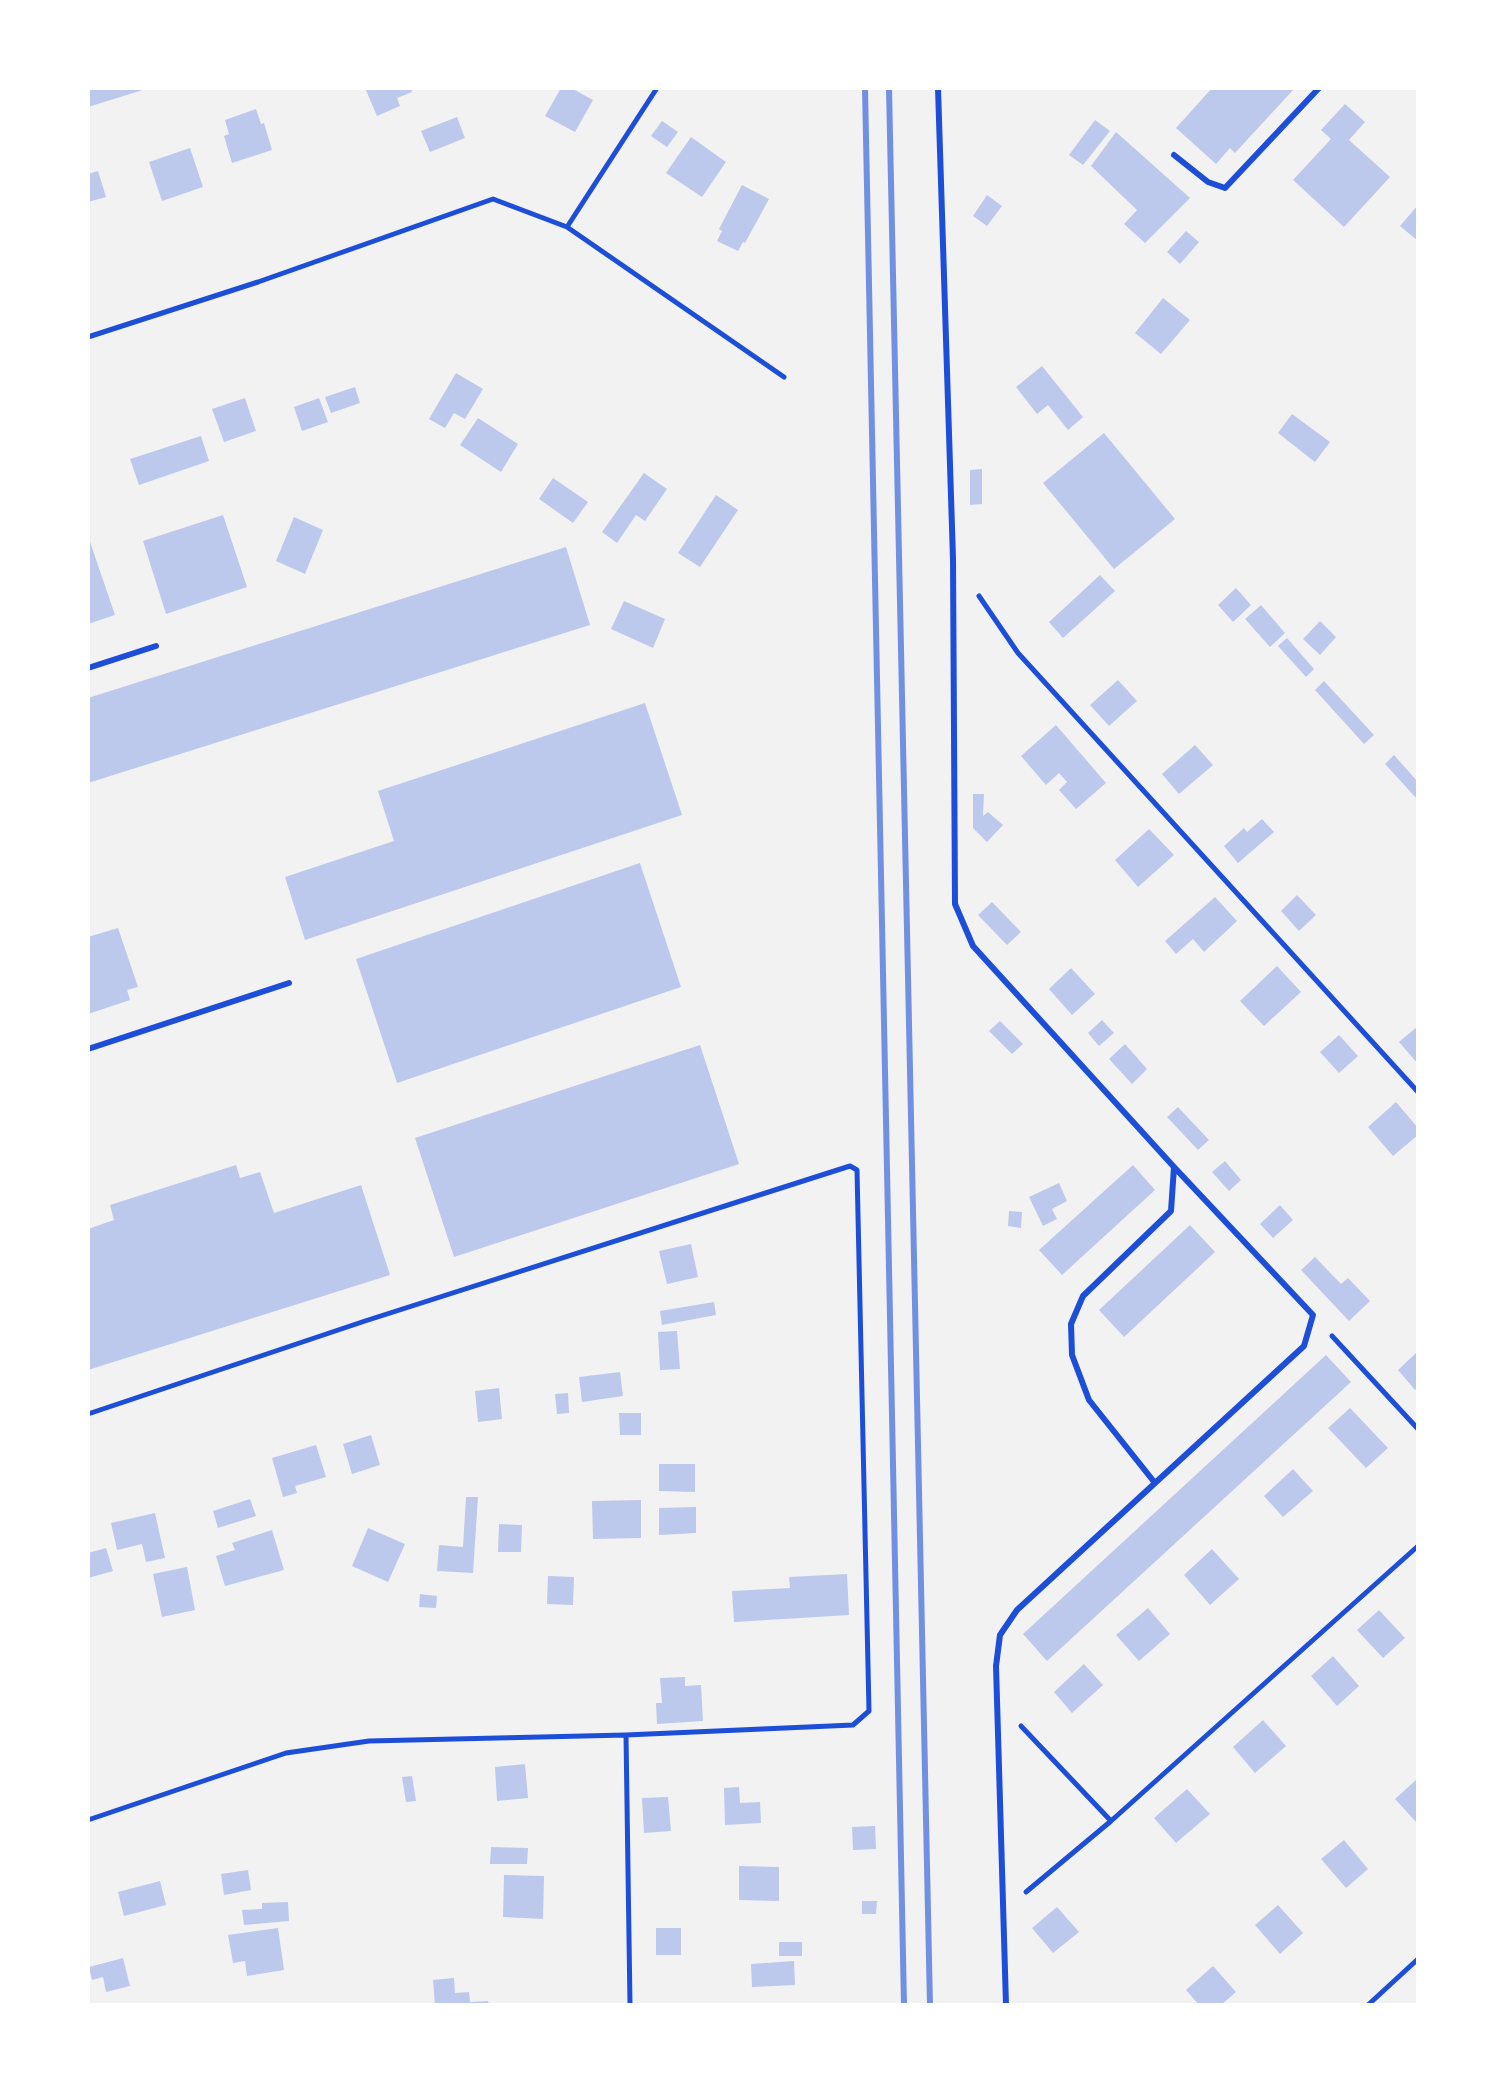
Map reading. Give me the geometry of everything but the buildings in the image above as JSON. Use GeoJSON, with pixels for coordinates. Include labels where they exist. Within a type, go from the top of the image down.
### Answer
{"type":"FeatureCollection","features":[{"type":"Feature","properties":{"kind":"lane"},"geometry":{"type":"LineString","coordinates":[[938,88],[953,559],[955,904],[973,946],[1313,1315],[1304,1346],[1017,1610],[1000,1635],[996,1666],[1006,2005]]}},
{"type":"Feature","properties":{"kind":"lane"},"geometry":{"type":"LineString","coordinates":[[1174,155],[1208,182],[1225,188],[1319,88]]}},
{"type":"Feature","properties":{"kind":"lane"},"geometry":{"type":"LineString","coordinates":[[88,668],[156,646]]}},
{"type":"Feature","properties":{"kind":"lane"},"geometry":{"type":"LineString","coordinates":[[88,1049],[289,983]]}},
{"type":"Feature","properties":{"kind":"lane"},"geometry":{"type":"LineString","coordinates":[[1155,1483],[1089,1400],[1072,1355],[1071,1324],[1083,1296],[1171,1211],[1174,1167]]}},
{"type":"Feature","properties":{"kind":"path"},"geometry":{"type":"LineString","coordinates":[[567,227],[657,88]]}},
{"type":"Feature","properties":{"kind":"path"},"geometry":{"type":"LineString","coordinates":[[88,337],[258,282],[493,199],[567,227],[784,377]]}},
{"type":"Feature","properties":{"kind":"path"},"geometry":{"type":"LineString","coordinates":[[953,559],[1018,653],[1418,1092]]}},
{"type":"Feature","properties":{"kind":"path"},"geometry":{"type":"LineString","coordinates":[[88,1414],[365,1321],[850,1166],[857,1170],[869,1711],[853,1725],[626,1735],[369,1741],[286,1753],[88,1820]]}},
{"type":"Feature","properties":{"kind":"path"},"geometry":{"type":"LineString","coordinates":[[1313,1315],[1418,1429]]}},
{"type":"Feature","properties":{"kind":"path"},"geometry":{"type":"LineString","coordinates":[[1004,1910],[1111,1821],[1418,1546]]}},
{"type":"Feature","properties":{"kind":"path"},"geometry":{"type":"LineString","coordinates":[[997,1700],[1111,1821]]}},
{"type":"Feature","properties":{"kind":"path"},"geometry":{"type":"LineString","coordinates":[[626,1735],[630,2005]]}},
{"type":"Feature","properties":{"kind":"path"},"geometry":{"type":"LineString","coordinates":[[1368,2005],[1418,1959]]}},
{"type":"Feature","properties":{"kind":"railway"},"geometry":{"type":"LineString","coordinates":[[865,88],[904,2005]]}},
{"type":"Feature","properties":{"kind":"railway"},"geometry":{"type":"LineString","coordinates":[[889,88],[930,2005]]}}]}
